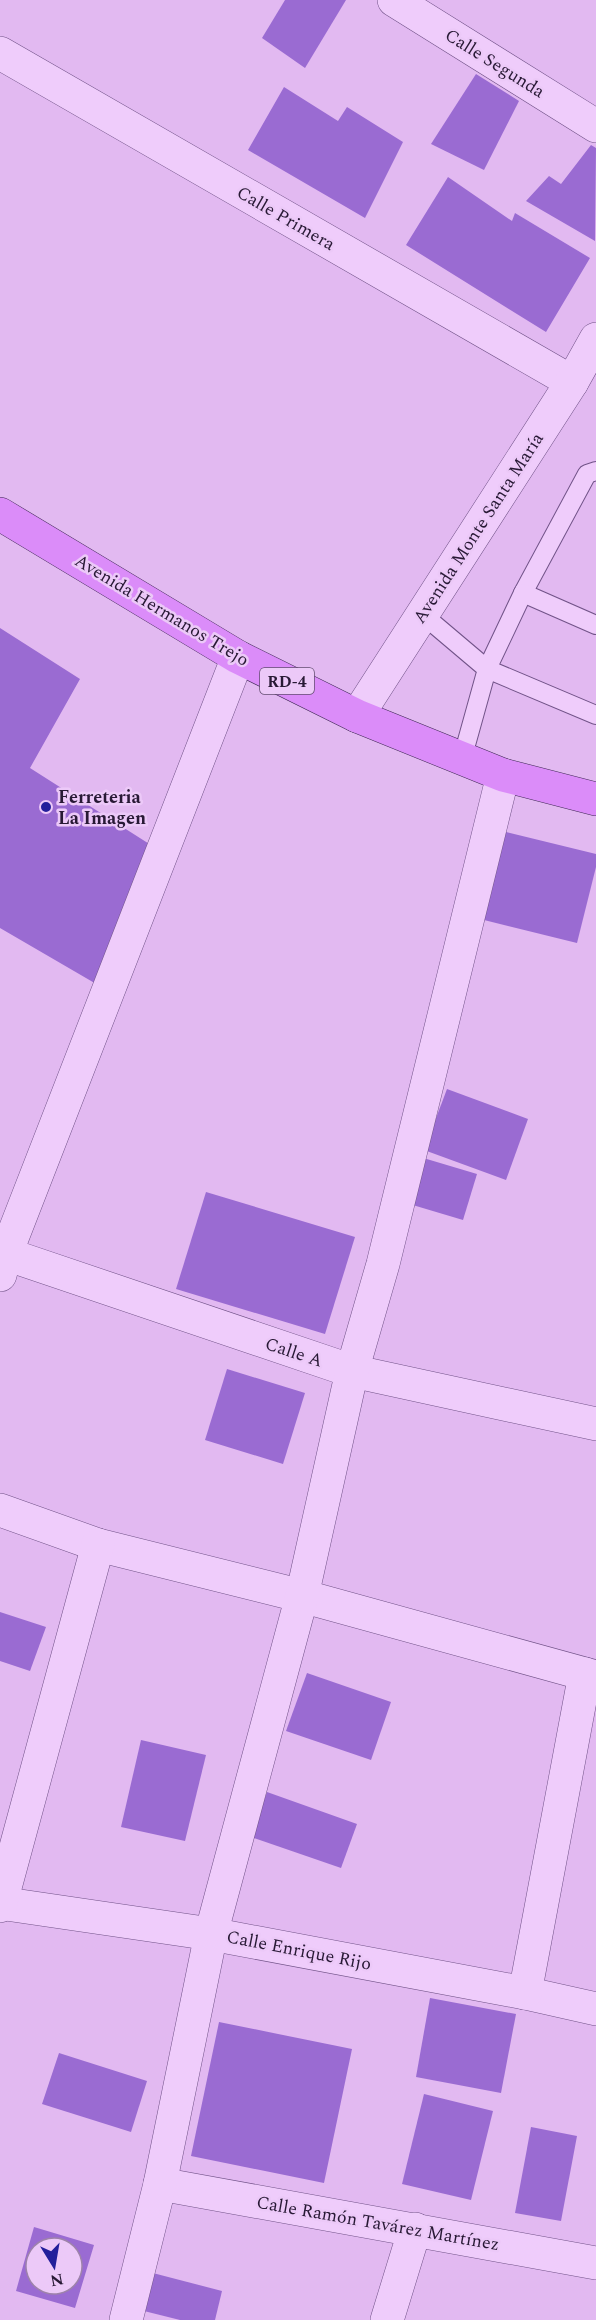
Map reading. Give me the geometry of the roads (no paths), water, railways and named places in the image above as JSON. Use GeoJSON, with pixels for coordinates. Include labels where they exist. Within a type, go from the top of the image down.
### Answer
{"type":"FeatureCollection","features":[{"type":"Feature","properties":{"kind":"main road","name":"Avenida Hermanos Trejo"},"geometry":{"type":"LineString","coordinates":[[0,514],[238,657],[357,716],[502,775],[596,799]]}},
{"type":"Feature","properties":{"kind":"street","name":"Calle Segunda"},"geometry":{"type":"LineString","coordinates":[[394,0],[596,126]]}},
{"type":"Feature","properties":{"kind":"street","name":"Calle Primera"},"geometry":{"type":"LineString","coordinates":[[0,53],[572,382]]}},
{"type":"Feature","properties":{"kind":"street","name":"Avenida Monte Santa María"},"geometry":{"type":"LineString","coordinates":[[357,716],[572,382],[596,339]]}},
{"type":"Feature","properties":{"kind":"street"},"geometry":{"type":"LineString","coordinates":[[2,1261],[238,657]]}},
{"type":"Feature","properties":{"kind":"street"},"geometry":{"type":"LineString","coordinates":[[126,2320],[160,2184],[211,1934],[302,1596],[352,1371],[383,1264],[502,775]]}},
{"type":"Feature","properties":{"kind":"street","name":"Calle A"},"geometry":{"type":"LineString","coordinates":[[2,1261],[352,1371],[596,1424]]}},
{"type":"Feature","properties":{"kind":"street"},"geometry":{"type":"LineString","coordinates":[[0,1510],[98,1545],[302,1596],[591,1675],[525,1993]]}},
{"type":"Feature","properties":{"kind":"street"},"geometry":{"type":"LineString","coordinates":[[0,1904],[98,1545]]}},
{"type":"Feature","properties":{"kind":"street","name":"Calle Enrique Rijo"},"geometry":{"type":"LineString","coordinates":[[0,1904],[211,1934],[525,1993],[596,2009]]}},
{"type":"Feature","properties":{"kind":"street","name":"Calle Ramón Tavárez Martínez"},"geometry":{"type":"LineString","coordinates":[[160,2184],[596,2263]]}},
{"type":"Feature","properties":{"kind":"street"},"geometry":{"type":"LineString","coordinates":[[387,2320],[415,2229]]}},
{"type":"Feature","properties":{"kind":"lane"},"geometry":{"type":"LineString","coordinates":[[462,759],[487,669],[523,593],[586,474],[596,471]]}},
{"type":"Feature","properties":{"kind":"lane"},"geometry":{"type":"LineString","coordinates":[[523,593],[596,625]]}},
{"type":"Feature","properties":{"kind":"lane"},"geometry":{"type":"LineString","coordinates":[[422,614],[487,669],[596,715]]}},
{"type":"Feature","properties":{"kind":"place","name":"Ferreteria La Imagen"},"geometry":{"type":"Point","coordinates":[46,807]}}]}
